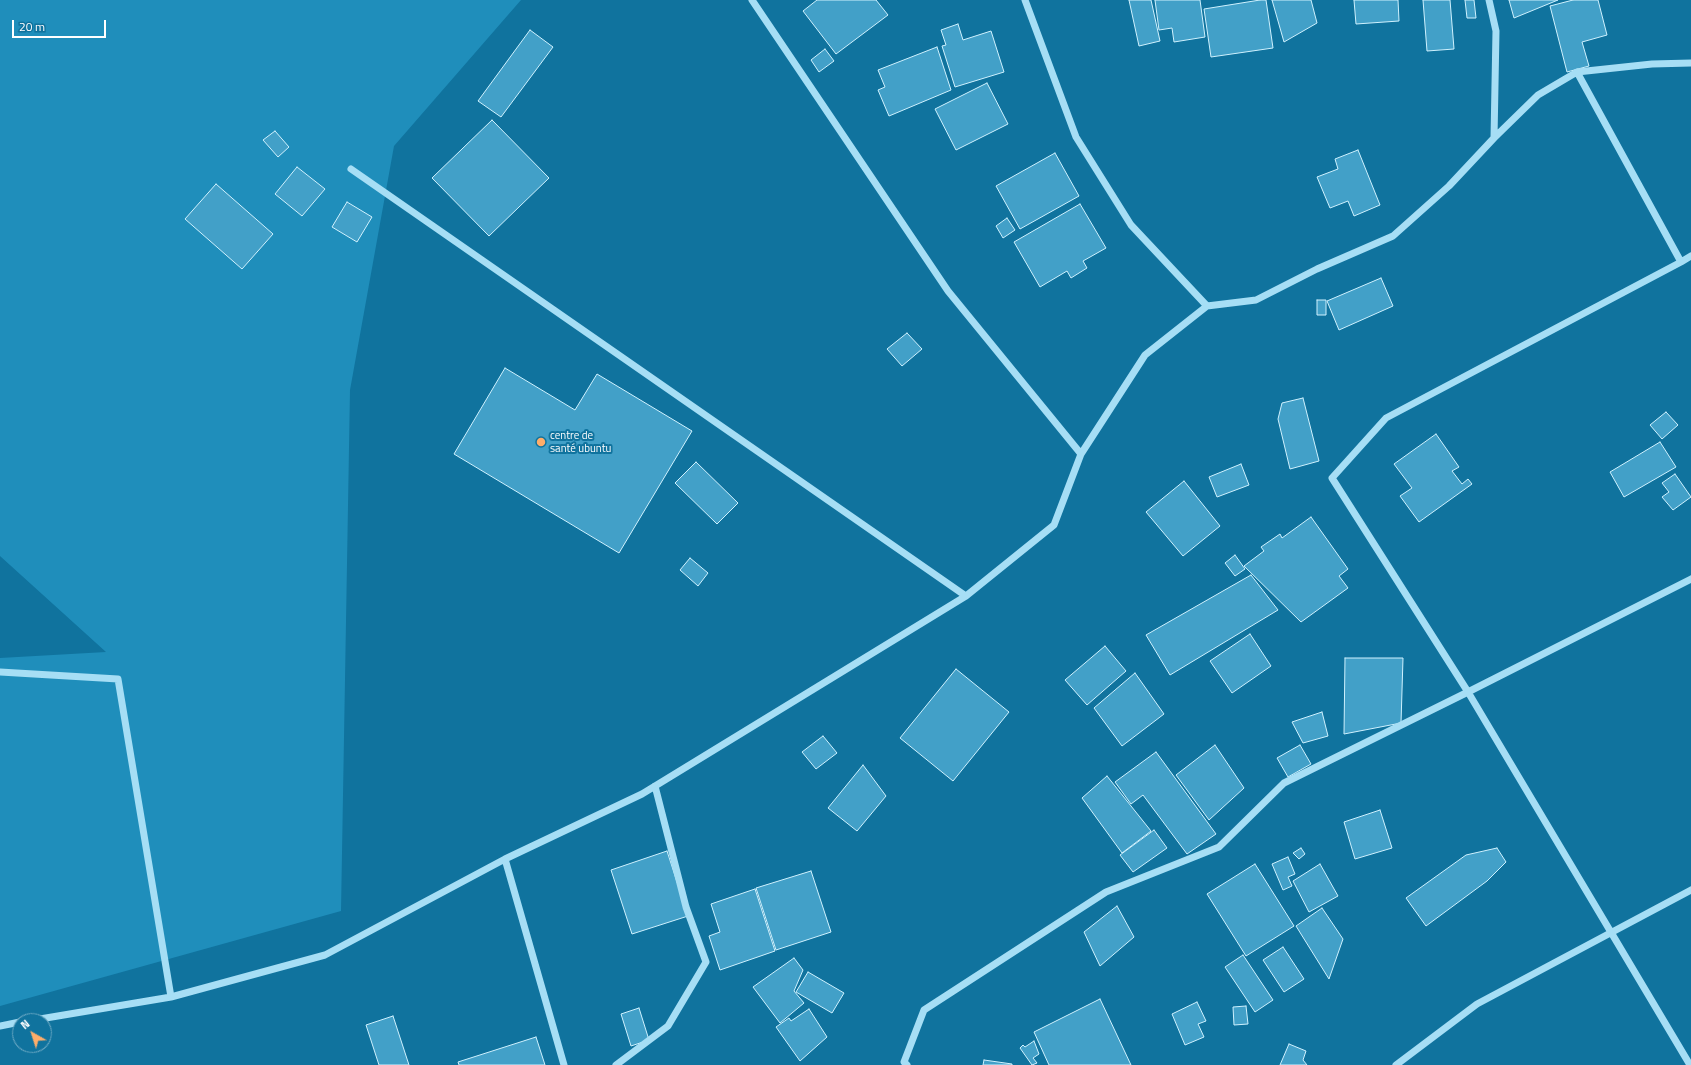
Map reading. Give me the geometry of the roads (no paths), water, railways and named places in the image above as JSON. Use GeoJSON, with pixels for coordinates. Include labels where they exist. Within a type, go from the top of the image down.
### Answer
{"type":"FeatureCollection","features":[{"type":"Feature","properties":{"kind":"street"},"geometry":{"type":"LineString","coordinates":[[752,0],[948,291],[1081,454]]}},
{"type":"Feature","properties":{"kind":"street"},"geometry":{"type":"LineString","coordinates":[[1025,0],[1076,137],[1131,225],[1207,306]]}},
{"type":"Feature","properties":{"kind":"street"},"geometry":{"type":"LineString","coordinates":[[1489,0],[1496,31],[1494,138]]}},
{"type":"Feature","properties":{"kind":"street"},"geometry":{"type":"LineString","coordinates":[[52,1017],[171,997],[325,955],[505,859],[642,794],[966,596],[1054,525],[1081,454],[1145,355],[1207,306],[1256,300],[1317,269],[1393,236],[1448,186],[1538,95],[1577,72],[1652,64],[1691,63]]}},
{"type":"Feature","properties":{"kind":"street"},"geometry":{"type":"LineString","coordinates":[[1577,72],[1681,262]]}},
{"type":"Feature","properties":{"kind":"street"},"geometry":{"type":"LineString","coordinates":[[351,169],[966,596]]}},
{"type":"Feature","properties":{"kind":"street"},"geometry":{"type":"LineString","coordinates":[[1690,1065],[1468,692],[1332,478],[1386,418],[1691,256]]}},
{"type":"Feature","properties":{"kind":"street"},"geometry":{"type":"LineString","coordinates":[[907,1065],[904,1062],[924,1010],[1106,892],[1219,847],[1284,783],[1691,579]]}},
{"type":"Feature","properties":{"kind":"street"},"geometry":{"type":"LineString","coordinates":[[0,672],[118,679],[171,997]]}},
{"type":"Feature","properties":{"kind":"street"},"geometry":{"type":"LineString","coordinates":[[616,1065],[668,1026],[706,962],[686,907],[655,786]]}},
{"type":"Feature","properties":{"kind":"street"},"geometry":{"type":"LineString","coordinates":[[505,859],[564,1065]]}},
{"type":"Feature","properties":{"kind":"street"},"geometry":{"type":"LineString","coordinates":[[1396,1065],[1478,1004],[1691,890]]}},
{"type":"Feature","properties":{"kind":"street"},"geometry":{"type":"LineString","coordinates":[[0,1026],[12,1024]]}},
{"type":"Feature","properties":{"kind":"place","name":"centre de santé ubuntu"},"geometry":{"type":"Point","coordinates":[541,442]}}]}
